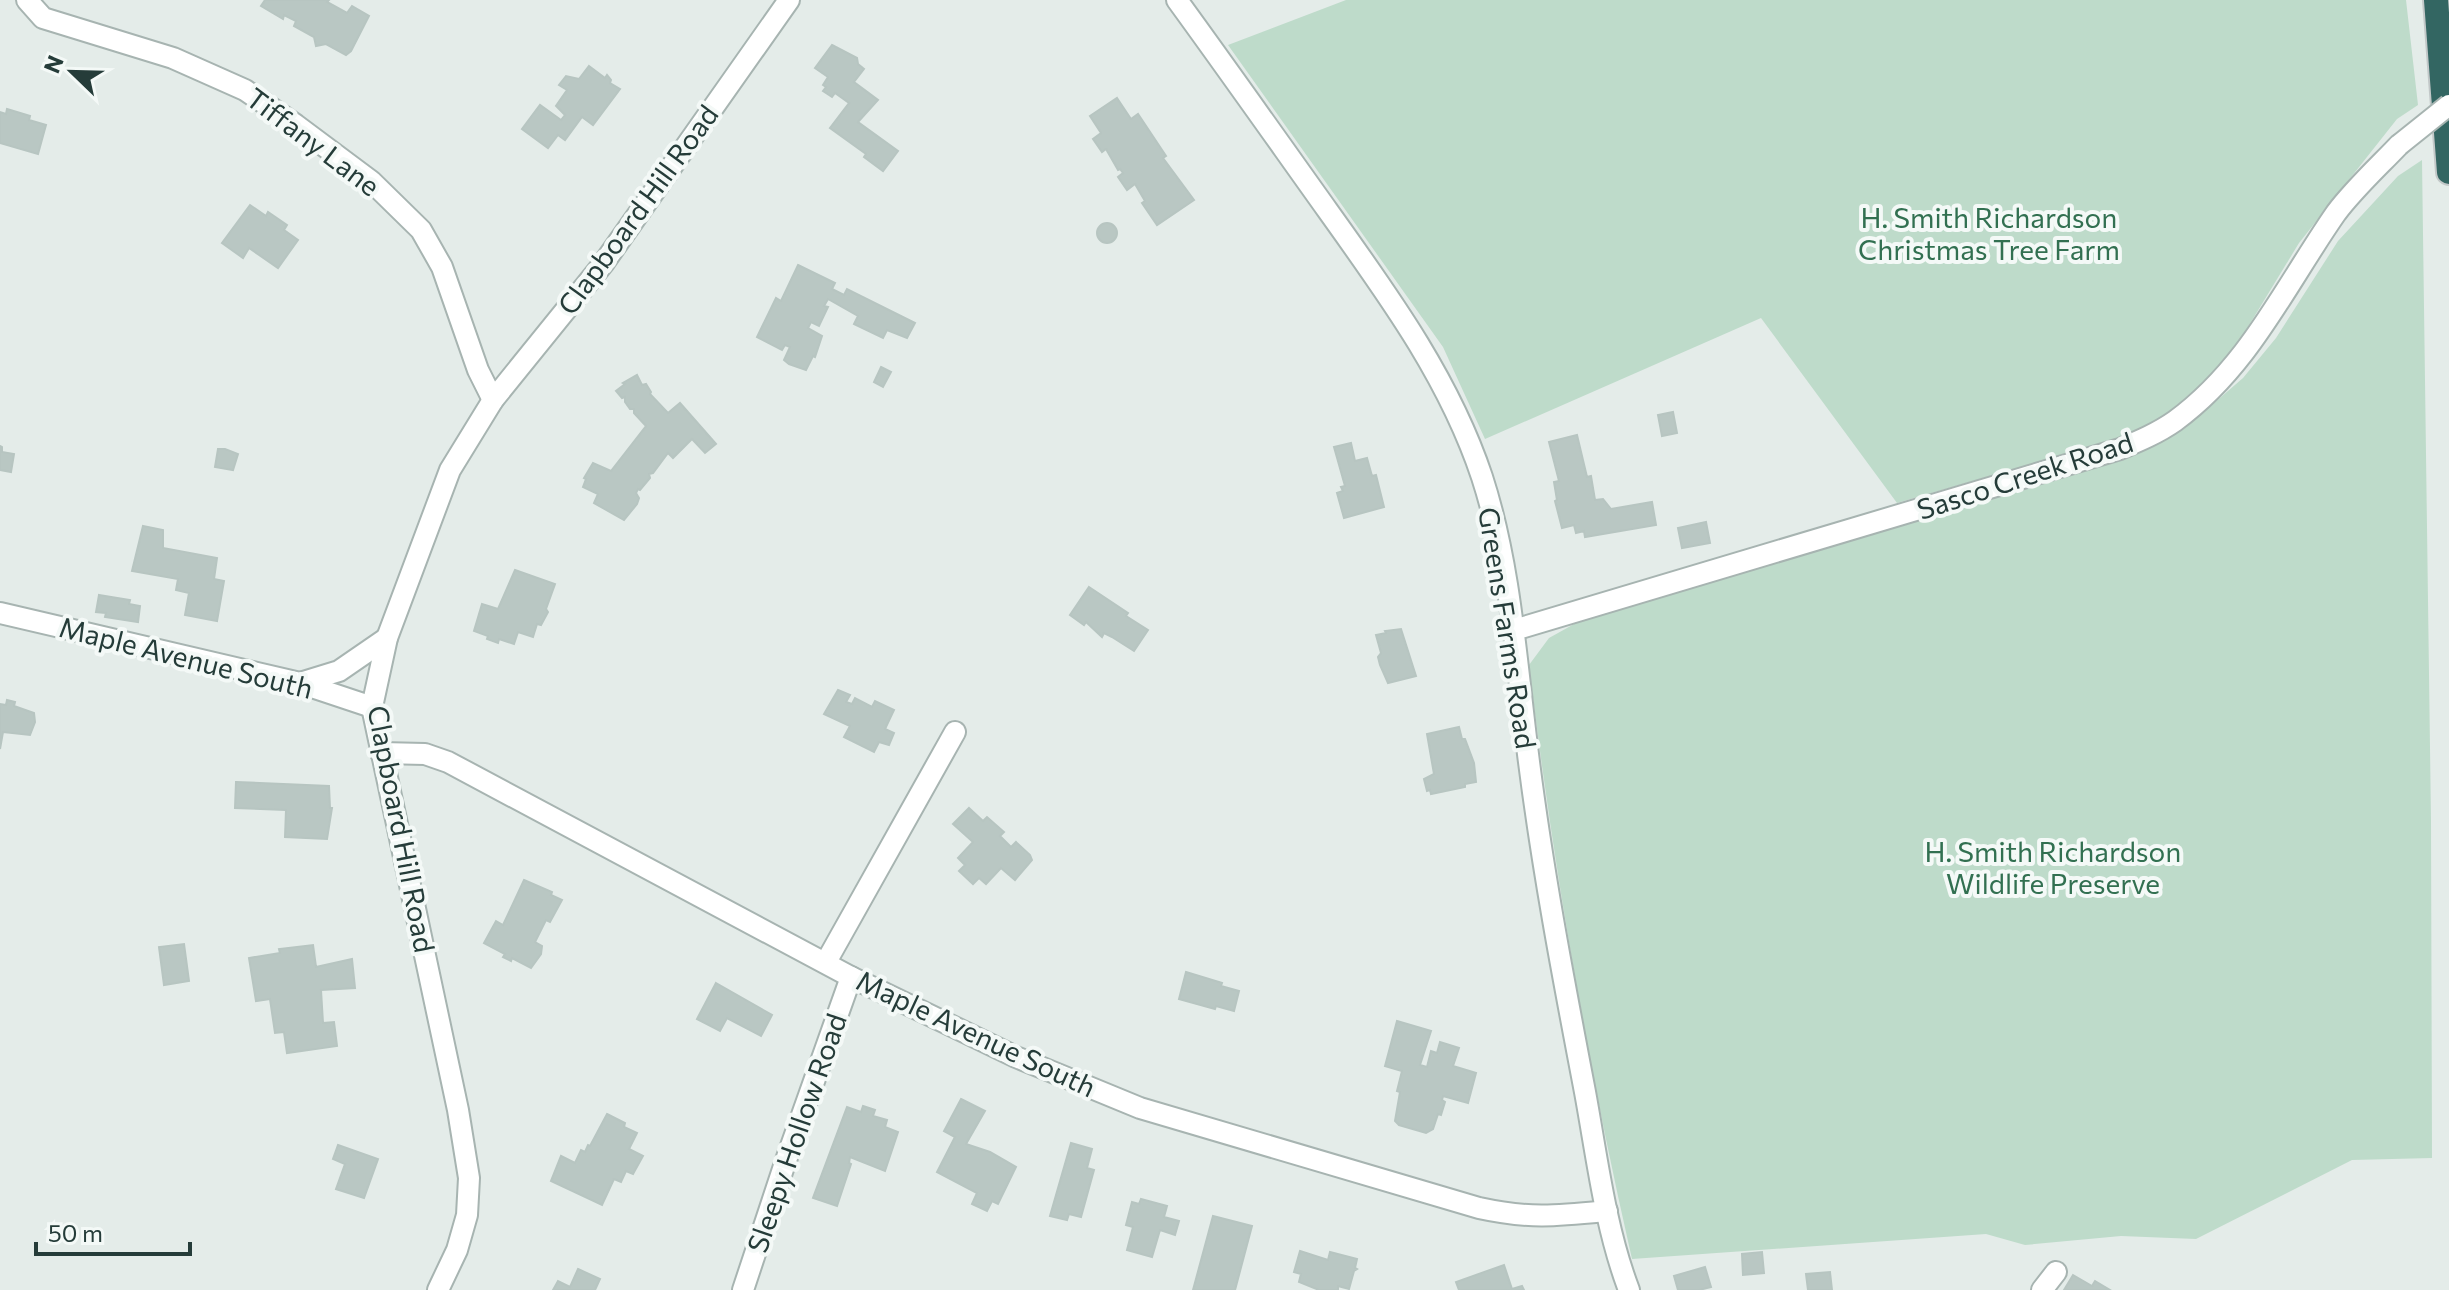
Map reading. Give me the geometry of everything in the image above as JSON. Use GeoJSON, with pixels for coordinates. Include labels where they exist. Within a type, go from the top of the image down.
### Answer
{"type":"FeatureCollection","features":[{"type":"Feature","properties":{"kind":"highway"},"geometry":{"type":"LineString","coordinates":[[2436,0],[2449,172]]}},
{"type":"Feature","properties":{"kind":"street","name":"Tiffany Lane"},"geometry":{"type":"LineString","coordinates":[[27,0],[43,18],[173,58],[245,90],[371,181],[421,230],[442,267],[478,370],[493,400]]}},
{"type":"Feature","properties":{"kind":"street","name":"Clapboard Hill Road"},"geometry":{"type":"LineString","coordinates":[[438,1290],[457,1250],[467,1215],[469,1178],[372,707],[387,638],[450,470],[493,400],[603,264],[789,0]]}},
{"type":"Feature","properties":{"kind":"street","name":"Greens Farms Road"},"geometry":{"type":"LineString","coordinates":[[1177,0],[1376,277],[1425,353],[1456,409],[1482,479],[1514,630],[1531,779],[1552,921],[1607,1211],[1629,1290]]}},
{"type":"Feature","properties":{"kind":"street","name":"Sasco Creek Road"},"geometry":{"type":"LineString","coordinates":[[1514,630],[2120,449],[2152,435],[2176,421],[2239,361],[2270,319],[2338,211],[2399,145],[2449,105]]}},
{"type":"Feature","properties":{"kind":"street","name":"Maple Avenue South"},"geometry":{"type":"LineString","coordinates":[[0,613],[300,683],[372,707]]}},
{"type":"Feature","properties":{"kind":"street"},"geometry":{"type":"LineString","coordinates":[[300,683],[339,671],[387,638]]}},
{"type":"Feature","properties":{"kind":"street"},"geometry":{"type":"LineString","coordinates":[[826,962],[955,732]]}},
{"type":"Feature","properties":{"kind":"street","name":"Maple Avenue South"},"geometry":{"type":"LineString","coordinates":[[381,753],[425,754],[448,762],[851,977],[1016,1057],[1140,1108],[1392,1184],[1503,1213],[1547,1218],[1607,1211]]}},
{"type":"Feature","properties":{"kind":"street","name":"Sleepy Hollow Road"},"geometry":{"type":"LineString","coordinates":[[743,1290],[851,977]]}},
{"type":"Feature","properties":{"kind":"street"},"geometry":{"type":"LineString","coordinates":[[2042,1290],[2056,1272]]}},
{"type":"Feature","properties":{"kind":"green space","name":"H. Smith Richardson Christmas Tree Farm"},"geometry":{"type":"Polygon","coordinates":[[[1346,0],[2406,0],[2418,105],[2397,119],[2299,243],[2237,345],[2213,374],[2167,414],[2138,433],[1897,503],[1761,318],[1485,439],[1443,347],[1228,45],[1346,0]]]}},
{"type":"Feature","properties":{"kind":"green space","name":"H. Smith Richardson Wildlife Preserve"},"geometry":{"type":"Polygon","coordinates":[[[2422,160],[2432,1158],[2352,1160],[2196,1239],[2121,1236],[2025,1245],[1986,1234],[1632,1259],[1600,1111],[1573,963],[1529,665],[1549,638],[1576,623],[2094,468],[2184,429],[2243,378],[2276,338],[2338,241],[2398,176],[2422,160]]]}},
{"type":"Feature","properties":{"kind":"building"},"geometry":{"type":"Polygon","coordinates":[[[265,0],[329,0],[327,2],[347,13],[352,6],[369,16],[346,55],[326,44],[316,46],[314,37],[294,26],[296,21],[284,15],[283,19],[261,6],[265,0]]]}},
{"type":"Feature","properties":{"kind":"building"},"geometry":{"type":"Polygon","coordinates":[[[832,45],[857,58],[864,69],[854,82],[878,100],[858,122],[898,151],[883,171],[864,157],[866,154],[830,128],[849,103],[835,93],[832,97],[823,91],[828,77],[815,68],[832,45]]]}},
{"type":"Feature","properties":{"kind":"building"},"geometry":{"type":"Polygon","coordinates":[[[589,66],[605,78],[607,75],[610,83],[620,89],[593,125],[582,117],[565,140],[558,135],[548,148],[522,129],[540,105],[561,120],[565,115],[556,106],[567,90],[559,85],[566,76],[579,79],[589,66]]]}},
{"type":"Feature","properties":{"kind":"building"},"geometry":{"type":"Polygon","coordinates":[[[1117,98],[1131,119],[1138,114],[1166,156],[1163,158],[1194,200],[1157,225],[1142,203],[1145,201],[1135,184],[1127,190],[1118,177],[1123,173],[1106,149],[1102,152],[1093,139],[1101,133],[1090,116],[1117,98]]]}},
{"type":"Feature","properties":{"kind":"building"},"geometry":{"type":"Polygon","coordinates":[[[7,109],[46,125],[38,154],[0,143],[0,112],[6,114],[7,109]]]}},
{"type":"Feature","properties":{"kind":"building"},"geometry":{"type":"Polygon","coordinates":[[[250,205],[266,216],[268,212],[287,225],[284,230],[298,240],[278,268],[249,248],[243,258],[222,243],[250,205]]]}},
{"type":"Feature","properties":{"kind":"building"},"geometry":{"type":"Polygon","coordinates":[[[1107,223],[1114,226],[1117,233],[1114,240],[1107,243],[1100,240],[1097,233],[1100,226],[1107,223]]]}},
{"type":"Feature","properties":{"kind":"building"},"geometry":{"type":"Polygon","coordinates":[[[798,265],[835,283],[832,289],[844,295],[847,289],[915,323],[907,338],[887,330],[883,338],[854,324],[858,316],[828,299],[824,306],[828,307],[819,326],[811,322],[808,328],[822,336],[815,357],[806,370],[789,364],[784,360],[790,347],[785,345],[782,350],[757,337],[776,298],[781,301],[798,265]]]}},
{"type":"Feature","properties":{"kind":"building"},"geometry":{"type":"Polygon","coordinates":[[[881,367],[891,372],[883,387],[874,382],[881,367]]]}},
{"type":"Feature","properties":{"kind":"building"},"geometry":{"type":"Polygon","coordinates":[[[637,375],[642,385],[646,384],[650,394],[668,413],[680,403],[716,444],[705,453],[692,439],[673,458],[668,453],[638,489],[637,504],[624,520],[594,503],[598,494],[583,487],[584,478],[593,463],[611,471],[646,426],[634,409],[630,409],[625,397],[622,398],[616,391],[637,375]]]}},
{"type":"Feature","properties":{"kind":"building"},"geometry":{"type":"Polygon","coordinates":[[[1673,412],[1677,433],[1662,436],[1658,415],[1673,412]]]}},
{"type":"Feature","properties":{"kind":"building"},"geometry":{"type":"Polygon","coordinates":[[[1577,435],[1587,477],[1591,476],[1595,500],[1603,499],[1611,509],[1652,502],[1656,525],[1585,537],[1584,531],[1576,533],[1574,525],[1562,528],[1555,501],[1554,482],[1559,481],[1549,442],[1577,435]]]}},
{"type":"Feature","properties":{"kind":"building"},"geometry":{"type":"Polygon","coordinates":[[[1351,443],[1355,461],[1367,458],[1372,476],[1376,475],[1384,507],[1344,518],[1337,493],[1343,491],[1341,487],[1345,486],[1334,447],[1351,443]]]}},
{"type":"Feature","properties":{"kind":"building"},"geometry":{"type":"Polygon","coordinates":[[[0,446],[2,452],[14,454],[11,472],[0,470],[0,446]]]}},
{"type":"Feature","properties":{"kind":"building"},"geometry":{"type":"Polygon","coordinates":[[[218,449],[238,454],[233,470],[215,467],[218,449]]]}},
{"type":"Feature","properties":{"kind":"building"},"geometry":{"type":"Polygon","coordinates":[[[1706,522],[1710,543],[1682,548],[1678,528],[1706,522]]]}},
{"type":"Feature","properties":{"kind":"building"},"geometry":{"type":"Polygon","coordinates":[[[143,526],[163,530],[163,548],[217,558],[214,579],[224,581],[217,621],[185,615],[189,593],[176,590],[178,579],[132,571],[143,526]]]}},
{"type":"Feature","properties":{"kind":"building"},"geometry":{"type":"Polygon","coordinates":[[[515,570],[555,584],[546,609],[548,612],[541,625],[537,624],[533,637],[518,632],[514,644],[499,639],[498,643],[474,631],[482,604],[498,609],[515,570]]]}},
{"type":"Feature","properties":{"kind":"building"},"geometry":{"type":"Polygon","coordinates":[[[1089,587],[1148,630],[1134,651],[1104,633],[1102,637],[1086,622],[1084,625],[1070,615],[1089,587]]]}},
{"type":"Feature","properties":{"kind":"building"},"geometry":{"type":"Polygon","coordinates":[[[99,595],[130,600],[129,604],[140,606],[138,622],[105,617],[106,613],[96,612],[99,595]]]}},
{"type":"Feature","properties":{"kind":"building"},"geometry":{"type":"Polygon","coordinates":[[[1401,629],[1416,676],[1388,683],[1378,657],[1381,653],[1376,635],[1401,629]]]}},
{"type":"Feature","properties":{"kind":"building"},"geometry":{"type":"Polygon","coordinates":[[[838,690],[850,695],[846,702],[852,704],[855,698],[872,707],[875,701],[894,710],[885,729],[894,733],[889,745],[879,742],[874,752],[844,737],[850,726],[824,714],[838,690]]]}},
{"type":"Feature","properties":{"kind":"building"},"geometry":{"type":"Polygon","coordinates":[[[7,700],[34,713],[35,722],[30,735],[3,732],[0,749],[0,704],[6,705],[7,700]]]}},
{"type":"Feature","properties":{"kind":"building"},"geometry":{"type":"Polygon","coordinates":[[[1459,727],[1474,763],[1476,782],[1431,794],[1424,779],[1434,774],[1427,734],[1459,727]]]}},
{"type":"Feature","properties":{"kind":"building"},"geometry":{"type":"Polygon","coordinates":[[[236,782],[329,786],[332,808],[327,839],[285,837],[286,810],[235,808],[236,782]]]}},
{"type":"Feature","properties":{"kind":"building"},"geometry":{"type":"Polygon","coordinates":[[[969,808],[983,821],[987,817],[1004,832],[1000,836],[1011,847],[1016,842],[1030,855],[1032,860],[1015,880],[1001,868],[986,884],[979,878],[973,884],[959,871],[965,865],[958,858],[973,842],[953,824],[969,808]]]}},
{"type":"Feature","properties":{"kind":"building"},"geometry":{"type":"Polygon","coordinates":[[[524,880],[552,892],[551,895],[562,900],[550,922],[546,920],[535,942],[542,946],[541,954],[531,968],[503,957],[505,954],[484,943],[496,921],[503,925],[524,880]]]}},
{"type":"Feature","properties":{"kind":"building"},"geometry":{"type":"Polygon","coordinates":[[[184,944],[189,981],[164,985],[159,947],[184,944]]]}},
{"type":"Feature","properties":{"kind":"building"},"geometry":{"type":"Polygon","coordinates":[[[313,945],[316,967],[352,959],[355,988],[321,990],[323,1023],[334,1022],[337,1046],[287,1053],[284,1032],[275,1033],[270,999],[256,1001],[249,958],[280,953],[279,949],[313,945]]]}},
{"type":"Feature","properties":{"kind":"building"},"geometry":{"type":"Polygon","coordinates":[[[1186,972],[1239,991],[1234,1011],[1179,999],[1186,972]]]}},
{"type":"Feature","properties":{"kind":"building"},"geometry":{"type":"Polygon","coordinates":[[[716,983],[772,1015],[761,1036],[727,1018],[720,1031],[697,1019],[716,983]]]}},
{"type":"Feature","properties":{"kind":"building"},"geometry":{"type":"Polygon","coordinates":[[[1397,1021],[1431,1031],[1420,1065],[1427,1067],[1431,1051],[1437,1053],[1440,1042],[1459,1048],[1453,1066],[1476,1073],[1468,1103],[1443,1096],[1445,1102],[1441,1115],[1438,1114],[1433,1129],[1426,1133],[1395,1121],[1402,1071],[1385,1066],[1397,1021]]]}},
{"type":"Feature","properties":{"kind":"building"},"geometry":{"type":"Polygon","coordinates":[[[961,1099],[985,1111],[966,1144],[990,1152],[1016,1167],[998,1204],[992,1201],[987,1211],[972,1204],[977,1193],[937,1172],[955,1137],[944,1131],[961,1099]]]}},
{"type":"Feature","properties":{"kind":"building"},"geometry":{"type":"Polygon","coordinates":[[[863,1106],[875,1110],[873,1116],[887,1120],[885,1127],[898,1132],[885,1171],[850,1157],[851,1164],[837,1206],[813,1198],[847,1107],[861,1112],[863,1106]]]}},
{"type":"Feature","properties":{"kind":"building"},"geometry":{"type":"Polygon","coordinates":[[[607,1114],[637,1133],[629,1149],[643,1156],[633,1174],[626,1171],[621,1182],[614,1179],[602,1205],[551,1181],[561,1156],[575,1163],[581,1150],[585,1152],[590,1146],[607,1114]]]}},
{"type":"Feature","properties":{"kind":"building"},"geometry":{"type":"Polygon","coordinates":[[[1071,1143],[1092,1149],[1087,1168],[1094,1170],[1081,1217],[1069,1214],[1067,1220],[1050,1216],[1071,1143]]]}},
{"type":"Feature","properties":{"kind":"building"},"geometry":{"type":"Polygon","coordinates":[[[338,1145],[378,1159],[364,1198],[336,1189],[345,1164],[333,1159],[338,1145]]]}},
{"type":"Feature","properties":{"kind":"building"},"geometry":{"type":"Polygon","coordinates":[[[1141,1199],[1167,1206],[1164,1217],[1179,1221],[1175,1235],[1160,1230],[1152,1257],[1127,1250],[1133,1227],[1126,1225],[1132,1202],[1139,1204],[1141,1199]]]}},
{"type":"Feature","properties":{"kind":"building"},"geometry":{"type":"Polygon","coordinates":[[[1213,1216],[1252,1226],[1235,1290],[1193,1290],[1213,1216]]]}},
{"type":"Feature","properties":{"kind":"building"},"geometry":{"type":"Polygon","coordinates":[[[1300,1251],[1328,1260],[1330,1252],[1357,1259],[1357,1269],[1349,1289],[1338,1286],[1338,1290],[1319,1290],[1299,1282],[1301,1274],[1294,1272],[1300,1251]]]}},
{"type":"Feature","properties":{"kind":"building"},"geometry":{"type":"Polygon","coordinates":[[[1762,1252],[1764,1273],[1743,1275],[1742,1254],[1762,1252]]]}},
{"type":"Feature","properties":{"kind":"building"},"geometry":{"type":"Polygon","coordinates":[[[1504,1265],[1512,1289],[1522,1286],[1524,1290],[1459,1290],[1456,1282],[1504,1265]]]}},
{"type":"Feature","properties":{"kind":"building"},"geometry":{"type":"Polygon","coordinates":[[[1705,1267],[1711,1287],[1678,1290],[1674,1276],[1705,1267]]]}},
{"type":"Feature","properties":{"kind":"building"},"geometry":{"type":"Polygon","coordinates":[[[578,1269],[600,1279],[595,1290],[553,1290],[558,1281],[570,1287],[578,1269]]]}},
{"type":"Feature","properties":{"kind":"building"},"geometry":{"type":"Polygon","coordinates":[[[1830,1272],[1832,1290],[1808,1290],[1806,1274],[1830,1272]]]}},
{"type":"Feature","properties":{"kind":"building"},"geometry":{"type":"Polygon","coordinates":[[[2073,1275],[2092,1286],[2095,1281],[2110,1290],[2064,1290],[2073,1275]]]}}]}
